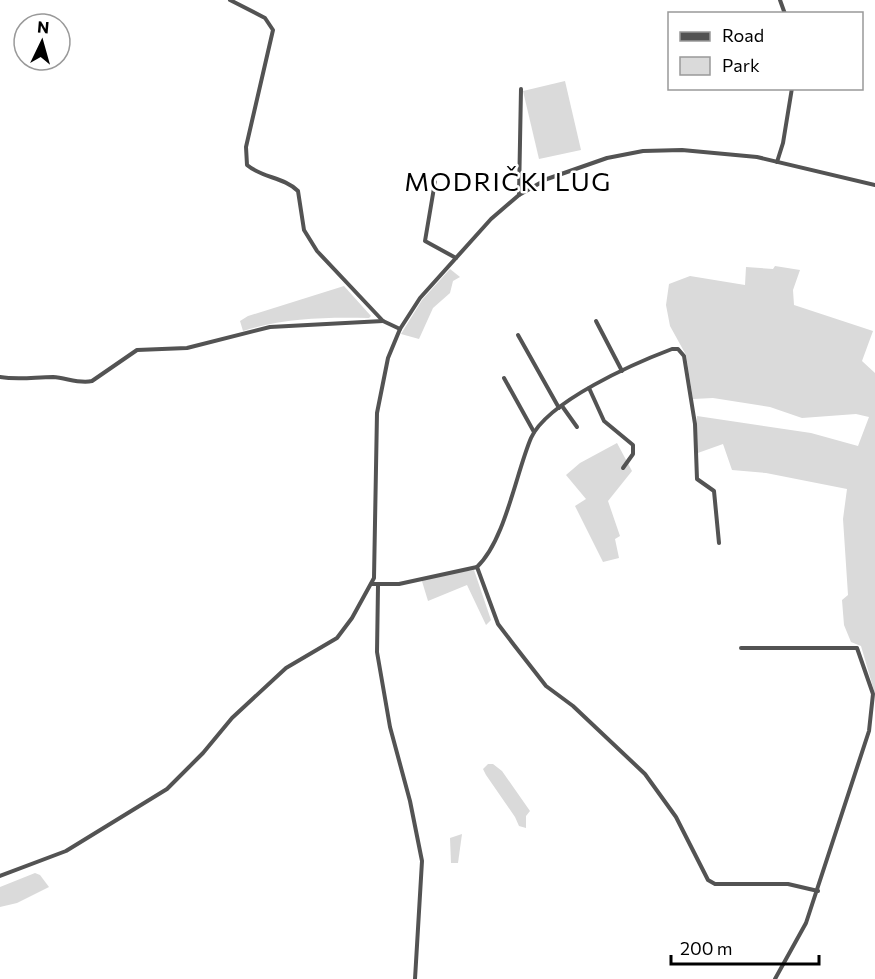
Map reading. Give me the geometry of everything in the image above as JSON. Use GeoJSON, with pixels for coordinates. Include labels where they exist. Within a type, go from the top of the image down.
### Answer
{"type":"FeatureCollection","features":[{"type":"Feature","properties":{"kind":"street"},"geometry":{"type":"LineString","coordinates":[[230,0],[265,18],[273,30],[246,147],[247,165],[258,173],[286,181],[298,191],[304,230],[310,241],[327,263],[383,321],[400,329]]}},
{"type":"Feature","properties":{"kind":"street"},"geometry":{"type":"LineString","coordinates":[[519,195],[521,89]]}},
{"type":"Feature","properties":{"kind":"street"},"geometry":{"type":"LineString","coordinates":[[777,162],[783,143],[792,90]]}},
{"type":"Feature","properties":{"kind":"street"},"geometry":{"type":"LineString","coordinates":[[0,876],[46,861],[66,851],[167,789],[203,753],[232,718],[286,668],[337,638],[372,584],[376,560],[377,413],[388,358],[400,329],[420,298],[491,219],[519,195],[548,179],[607,158],[643,151],[682,150],[777,162],[875,185]]}},
{"type":"Feature","properties":{"kind":"street"},"geometry":{"type":"LineString","coordinates":[[435,182],[425,241],[456,258]]}},
{"type":"Feature","properties":{"kind":"street"},"geometry":{"type":"LineString","coordinates":[[0,377],[18,380],[53,377],[86,382],[92,381],[137,350],[187,348],[270,327],[383,321]]}},
{"type":"Feature","properties":{"kind":"street"},"geometry":{"type":"LineString","coordinates":[[596,321],[622,371]]}},
{"type":"Feature","properties":{"kind":"street"},"geometry":{"type":"LineString","coordinates":[[518,335],[560,407],[577,427]]}},
{"type":"Feature","properties":{"kind":"street"},"geometry":{"type":"LineString","coordinates":[[372,584],[378,586],[477,567],[486,559],[509,506],[534,432],[560,407],[589,388],[672,349],[682,353],[695,424],[697,479],[714,491],[719,543]]}},
{"type":"Feature","properties":{"kind":"street"},"geometry":{"type":"LineString","coordinates":[[504,378],[534,432]]}},
{"type":"Feature","properties":{"kind":"street"},"geometry":{"type":"LineString","coordinates":[[589,388],[604,421],[634,447],[630,461],[623,468]]}},
{"type":"Feature","properties":{"kind":"street"},"geometry":{"type":"LineString","coordinates":[[477,567],[498,624],[546,686],[582,714],[645,774],[676,817],[708,880],[715,884],[788,884],[818,891]]}},
{"type":"Feature","properties":{"kind":"street"},"geometry":{"type":"LineString","coordinates":[[378,586],[377,652],[390,727],[410,801],[422,861],[415,979]]}},
{"type":"Feature","properties":{"kind":"street"},"geometry":{"type":"LineString","coordinates":[[741,648],[852,648],[860,651],[873,694],[869,731],[840,814],[818,891],[806,923],[775,979]]}},
{"type":"Feature","properties":{"kind":"green space"},"geometry":{"type":"Polygon","coordinates":[[[565,81],[581,150],[539,159],[523,91],[565,81]]]}},
{"type":"Feature","properties":{"kind":"green space"},"geometry":{"type":"Polygon","coordinates":[[[775,266],[800,270],[793,290],[794,305],[873,331],[862,361],[875,373],[875,694],[861,646],[851,642],[844,625],[842,600],[848,595],[843,519],[847,489],[766,473],[732,470],[723,444],[695,454],[697,416],[811,433],[858,446],[869,417],[856,414],[802,418],[770,407],[713,398],[693,399],[686,355],[670,326],[666,305],[669,284],[690,276],[745,285],[746,267],[773,269],[775,266]]]}},
{"type":"Feature","properties":{"kind":"green space"},"geometry":{"type":"Polygon","coordinates":[[[450,269],[460,277],[453,281],[450,293],[433,308],[419,339],[401,334],[422,300],[450,269]]]}},
{"type":"Feature","properties":{"kind":"green space"},"geometry":{"type":"Polygon","coordinates":[[[344,286],[371,316],[369,318],[305,319],[274,323],[243,331],[240,321],[248,316],[344,286]]]}},
{"type":"Feature","properties":{"kind":"green space"},"geometry":{"type":"Polygon","coordinates":[[[617,443],[632,471],[608,501],[620,536],[615,539],[619,558],[603,562],[575,506],[586,499],[566,475],[580,463],[617,443]]]}},
{"type":"Feature","properties":{"kind":"green space"},"geometry":{"type":"Polygon","coordinates":[[[474,570],[491,620],[486,625],[467,585],[428,601],[421,578],[474,570]]]}},
{"type":"Feature","properties":{"kind":"green space"},"geometry":{"type":"Polygon","coordinates":[[[488,764],[493,764],[502,771],[530,811],[526,816],[526,828],[519,826],[486,775],[483,769],[488,764]]]}},
{"type":"Feature","properties":{"kind":"green space"},"geometry":{"type":"Polygon","coordinates":[[[462,834],[458,863],[451,863],[450,838],[462,834]]]}},
{"type":"Feature","properties":{"kind":"green space"},"geometry":{"type":"Polygon","coordinates":[[[35,873],[40,875],[49,887],[17,903],[0,907],[0,887],[35,873]]]}},
{"type":"Feature","properties":{"kind":"district","name":"MODRIČKI LUG"},"geometry":{"type":"Point","coordinates":[508,180]}}]}
